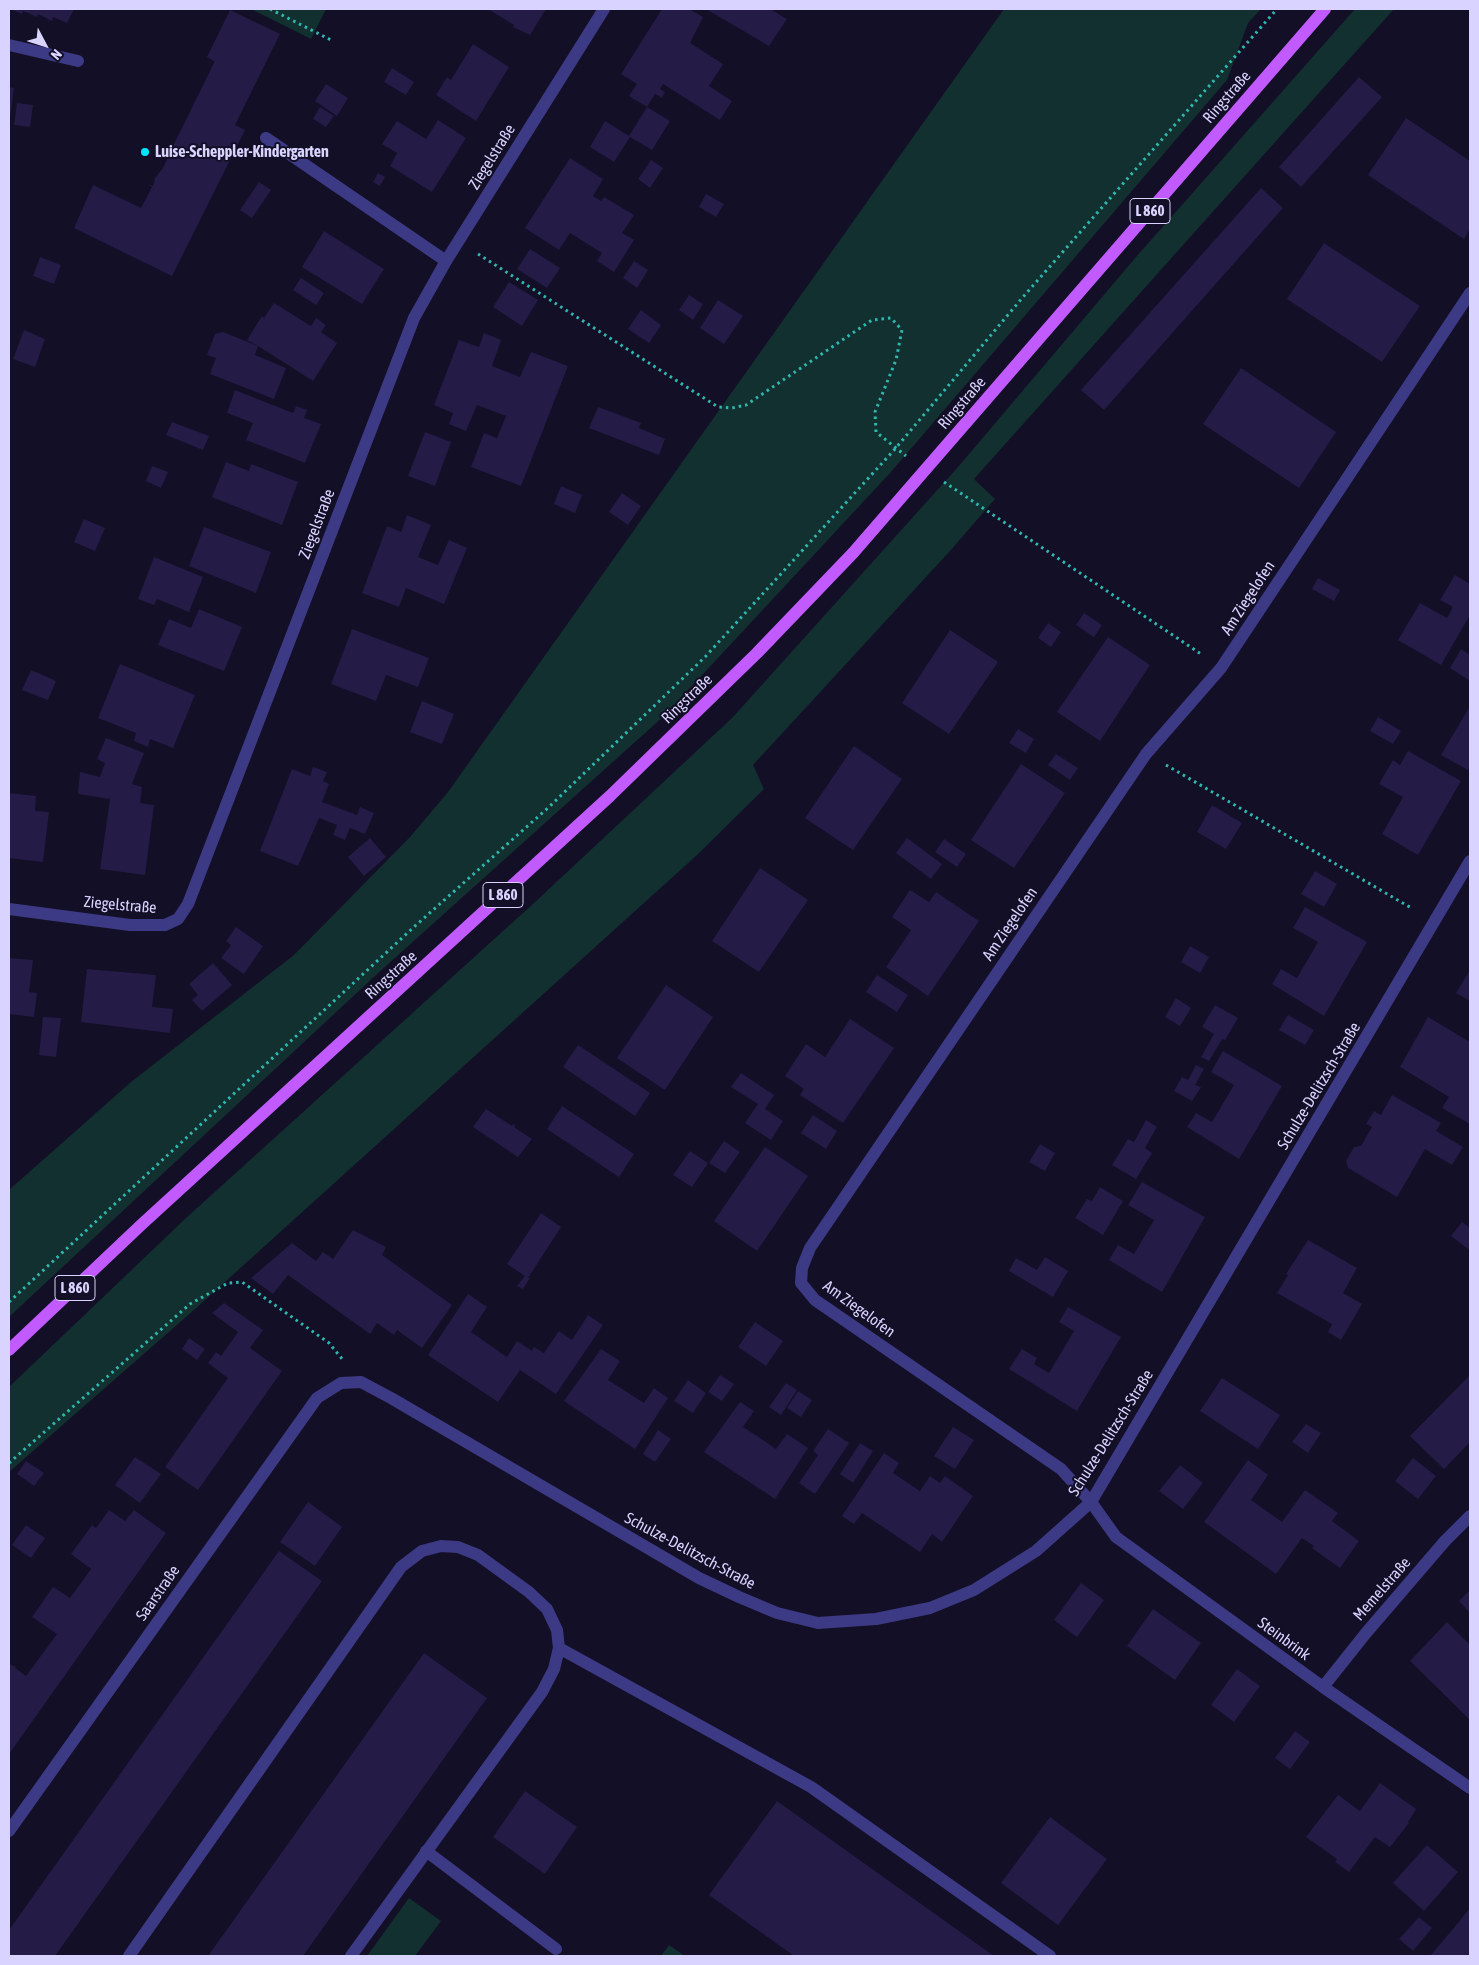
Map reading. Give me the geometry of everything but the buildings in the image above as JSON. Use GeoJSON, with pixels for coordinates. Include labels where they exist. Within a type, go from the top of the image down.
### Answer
{"type":"FeatureCollection","features":[{"type":"Feature","properties":{"kind":"main road","name":"Ringstraße"},"geometry":{"type":"LineString","coordinates":[[9,1350],[149,1218],[610,796],[757,653],[853,553],[1325,9]]}},
{"type":"Feature","properties":{"kind":"street","name":"Ziegelstraße"},"geometry":{"type":"LineString","coordinates":[[9,909],[130,925],[165,925],[178,919],[188,904],[414,318],[446,261],[604,9]]}},
{"type":"Feature","properties":{"kind":"street"},"geometry":{"type":"LineString","coordinates":[[9,45],[78,61]]}},
{"type":"Feature","properties":{"kind":"street"},"geometry":{"type":"LineString","coordinates":[[266,138],[446,261]]}},
{"type":"Feature","properties":{"kind":"street","name":"Am Ziegelofen"},"geometry":{"type":"LineString","coordinates":[[1091,1502],[1061,1469],[816,1300],[801,1283],[802,1268],[810,1248],[1146,754],[1221,668],[1470,293]]}},
{"type":"Feature","properties":{"kind":"street","name":"Schulze-Delitzsch-Straße"},"geometry":{"type":"LineString","coordinates":[[361,1382],[699,1578],[777,1613],[818,1623],[876,1619],[930,1608],[974,1590],[1036,1551],[1091,1502],[1470,861]]}},
{"type":"Feature","properties":{"kind":"street","name":"Saarstraße"},"geometry":{"type":"LineString","coordinates":[[9,1831],[317,1398],[341,1383],[361,1382]]}},
{"type":"Feature","properties":{"kind":"street","name":"Steinbrink"},"geometry":{"type":"LineString","coordinates":[[1091,1502],[1116,1537],[1323,1687],[1470,1788]]}},
{"type":"Feature","properties":{"kind":"street","name":"Memelstraße"},"geometry":{"type":"LineString","coordinates":[[1323,1687],[1402,1590],[1470,1516]]}},
{"type":"Feature","properties":{"kind":"street"},"geometry":{"type":"LineString","coordinates":[[129,1956],[401,1567],[422,1551],[441,1546],[458,1547],[478,1555],[529,1592],[547,1609],[557,1630],[559,1648],[554,1670],[542,1692],[351,1956]]}},
{"type":"Feature","properties":{"kind":"street"},"geometry":{"type":"LineString","coordinates":[[559,1648],[811,1787],[1050,1956]]}},
{"type":"Feature","properties":{"kind":"street"},"geometry":{"type":"LineString","coordinates":[[426,1851],[556,1949]]}},
{"type":"Feature","properties":{"kind":"path"},"geometry":{"type":"LineString","coordinates":[[270,9],[331,40]]}},
{"type":"Feature","properties":{"kind":"path"},"geometry":{"type":"LineString","coordinates":[[9,1302],[414,926],[549,807],[705,658],[896,449],[1023,297],[1277,9]]}},
{"type":"Feature","properties":{"kind":"path"},"geometry":{"type":"LineString","coordinates":[[458,242],[718,407],[732,408],[746,405],[872,320],[891,318],[902,330],[896,360],[875,412],[876,432],[925,470],[1221,668]]}},
{"type":"Feature","properties":{"kind":"path"},"geometry":{"type":"LineString","coordinates":[[1146,754],[1435,922]]}},
{"type":"Feature","properties":{"kind":"path"},"geometry":{"type":"LineString","coordinates":[[9,1463],[190,1304],[228,1283],[242,1282],[329,1343],[361,1382]]}},
{"type":"Feature","properties":{"kind":"green space"},"geometry":{"type":"Polygon","coordinates":[[[251,9],[326,9],[311,39],[251,9]]]}},
{"type":"Feature","properties":{"kind":"green space"},"geometry":{"type":"Polygon","coordinates":[[[1004,9],[1261,9],[1248,23],[1227,80],[891,472],[664,716],[376,975],[9,1317],[9,1190],[131,1082],[294,955],[410,837],[448,792],[1004,9]]]}},
{"type":"Feature","properties":{"kind":"green space"},"geometry":{"type":"Polygon","coordinates":[[[1355,9],[1394,9],[974,479],[995,499],[950,551],[753,765],[764,789],[697,855],[194,1310],[9,1472],[9,1387],[186,1218],[534,903],[733,717],[958,467],[1136,257],[1355,9]]]}},
{"type":"Feature","properties":{"kind":"green space"},"geometry":{"type":"Polygon","coordinates":[[[409,1898],[441,1921],[415,1956],[367,1956],[409,1898]]]}},
{"type":"Feature","properties":{"kind":"green space"},"geometry":{"type":"Polygon","coordinates":[[[669,1945],[685,1956],[661,1956],[669,1945]]]}},
{"type":"Feature","properties":{"kind":"place","name":"Luise-Scheppler-Kindergarten"},"geometry":{"type":"Point","coordinates":[145,152]}}]}
